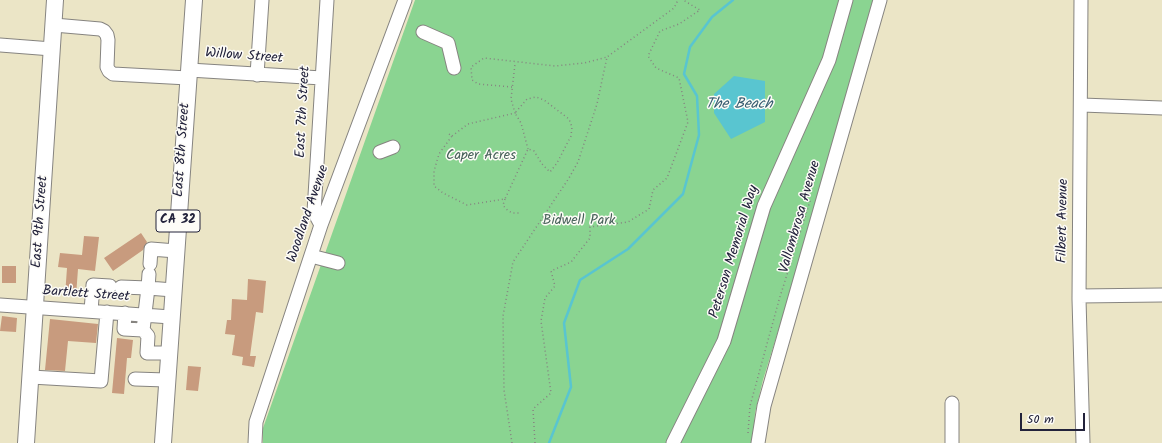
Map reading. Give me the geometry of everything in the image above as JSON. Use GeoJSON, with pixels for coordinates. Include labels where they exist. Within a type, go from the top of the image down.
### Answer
{"type":"FeatureCollection","features":[{"type":"Feature","properties":{"kind":"main road","name":"East 9th Street"},"geometry":{"type":"LineString","coordinates":[[26,443],[55,0]]}},
{"type":"Feature","properties":{"kind":"main road","name":"East 8th Street"},"geometry":{"type":"LineString","coordinates":[[163,443],[166,380],[194,0]]}},
{"type":"Feature","properties":{"kind":"street"},"geometry":{"type":"LineString","coordinates":[[257,74],[262,0]]}},
{"type":"Feature","properties":{"kind":"street","name":"East 7th Street"},"geometry":{"type":"LineString","coordinates":[[321,225],[314,212],[327,0]]}},
{"type":"Feature","properties":{"kind":"street","name":"Woodland Avenue"},"geometry":{"type":"LineString","coordinates":[[255,443],[256,422],[321,225],[405,0]]}},
{"type":"Feature","properties":{"kind":"street","name":"Peterson Memorial Way"},"geometry":{"type":"LineString","coordinates":[[673,443],[724,341],[764,206],[829,60],[846,0]]}},
{"type":"Feature","properties":{"kind":"street","name":"Vallombrosa Avenue"},"geometry":{"type":"LineString","coordinates":[[758,443],[764,406],[880,0]]}},
{"type":"Feature","properties":{"kind":"street","name":"Filbert Avenue"},"geometry":{"type":"LineString","coordinates":[[1081,0],[1082,105],[1079,296],[1083,443]]}},
{"type":"Feature","properties":{"kind":"street","name":"Willow Street"},"geometry":{"type":"LineString","coordinates":[[54,25],[104,31],[108,40],[107,67],[109,71],[114,74],[257,74],[322,78]]}},
{"type":"Feature","properties":{"kind":"street"},"geometry":{"type":"LineString","coordinates":[[422,32],[448,43],[454,68]]}},
{"type":"Feature","properties":{"kind":"street"},"geometry":{"type":"LineString","coordinates":[[0,44],[52,49]]}},
{"type":"Feature","properties":{"kind":"street"},"geometry":{"type":"LineString","coordinates":[[1082,105],[1162,108]]}},
{"type":"Feature","properties":{"kind":"street"},"geometry":{"type":"LineString","coordinates":[[380,152],[393,146]]}},
{"type":"Feature","properties":{"kind":"street"},"geometry":{"type":"LineString","coordinates":[[143,330],[151,249],[176,251]]}},
{"type":"Feature","properties":{"kind":"street"},"geometry":{"type":"LineString","coordinates":[[311,256],[338,263]]}},
{"type":"Feature","properties":{"kind":"street"},"geometry":{"type":"LineString","coordinates":[[91,311],[93,285],[173,290]]}},
{"type":"Feature","properties":{"kind":"street"},"geometry":{"type":"LineString","coordinates":[[1079,296],[1162,295]]}},
{"type":"Feature","properties":{"kind":"street","name":"Bartlett Street"},"geometry":{"type":"LineString","coordinates":[[0,305],[171,317]]}},
{"type":"Feature","properties":{"kind":"street"},"geometry":{"type":"LineString","coordinates":[[31,377],[101,381],[107,312]]}},
{"type":"Feature","properties":{"kind":"street"},"geometry":{"type":"LineString","coordinates":[[125,313],[124,329],[143,330],[148,336],[147,353],[168,353]]}},
{"type":"Feature","properties":{"kind":"street"},"geometry":{"type":"LineString","coordinates":[[135,379],[166,380]]}},
{"type":"Feature","properties":{"kind":"street"},"geometry":{"type":"LineString","coordinates":[[952,403],[952,443]]}},
{"type":"Feature","properties":{"kind":"path"},"geometry":{"type":"LineString","coordinates":[[512,87],[478,84],[472,80],[471,67],[484,58],[516,63],[555,66],[584,63],[607,58],[674,8],[678,0]]}},
{"type":"Feature","properties":{"kind":"path"},"geometry":{"type":"LineString","coordinates":[[535,443],[533,409],[551,393],[541,321],[545,298],[555,286],[551,271],[571,262],[590,238],[590,227],[628,222],[649,209],[653,190],[667,178],[688,122],[679,78],[656,68],[648,56],[660,31],[679,24],[700,10],[683,0]]}},
{"type":"Feature","properties":{"kind":"path"},"geometry":{"type":"LineString","coordinates":[[512,443],[504,390],[503,316],[513,262],[578,162],[597,104],[607,58]]}},
{"type":"Feature","properties":{"kind":"path"},"geometry":{"type":"LineString","coordinates":[[516,63],[512,87],[512,99],[515,113],[521,123],[528,149],[503,205],[512,213],[519,213]]}},
{"type":"Feature","properties":{"kind":"path"},"geometry":{"type":"LineString","coordinates":[[505,199],[467,205],[443,193],[434,186],[434,171],[439,154],[452,136],[468,124],[515,113],[527,99],[536,97],[544,100],[569,119],[572,127],[571,136],[557,163],[550,172],[542,164],[534,152],[528,149]]}},
{"type":"Feature","properties":{"kind":"green space","name":"Bidwell Park"},"geometry":{"type":"Polygon","coordinates":[[[415,0],[875,0],[808,234],[763,380],[755,413],[753,443],[263,443],[263,428],[415,0]]]}},
{"type":"Feature","properties":{"kind":"water","name":"The Beach"},"geometry":{"type":"Polygon","coordinates":[[[734,76],[765,81],[765,122],[731,139],[714,113],[714,94],[734,76]]]}},
{"type":"Feature","properties":{"kind":"building"},"geometry":{"type":"Polygon","coordinates":[[[141,233],[147,242],[143,250],[113,271],[104,258],[141,233]]]}},
{"type":"Feature","properties":{"kind":"building"},"geometry":{"type":"Polygon","coordinates":[[[84,236],[99,237],[95,271],[78,269],[76,296],[65,296],[67,268],[58,267],[60,253],[82,255],[84,236]]]}},
{"type":"Feature","properties":{"kind":"building"},"geometry":{"type":"Polygon","coordinates":[[[2,266],[16,266],[16,283],[2,283],[2,266]]]}},
{"type":"Feature","properties":{"kind":"building"},"geometry":{"type":"Polygon","coordinates":[[[248,279],[266,281],[263,313],[256,312],[250,356],[256,356],[254,367],[242,365],[243,357],[232,355],[235,335],[225,334],[227,320],[231,320],[232,299],[247,300],[248,279]]]}},
{"type":"Feature","properties":{"kind":"building"},"geometry":{"type":"Polygon","coordinates":[[[2,316],[17,318],[16,332],[0,331],[2,316]]]}},
{"type":"Feature","properties":{"kind":"building"},"geometry":{"type":"Polygon","coordinates":[[[50,319],[98,324],[96,343],[68,341],[65,371],[45,370],[50,319]]]}},
{"type":"Feature","properties":{"kind":"building"},"geometry":{"type":"Polygon","coordinates":[[[117,338],[133,340],[131,358],[127,358],[124,394],[112,393],[117,338]]]}},
{"type":"Feature","properties":{"kind":"building"},"geometry":{"type":"Polygon","coordinates":[[[188,366],[201,367],[198,391],[186,390],[188,366]]]}},
{"type":"Feature","properties":{"kind":"waterway"},"geometry":{"type":"LineString","coordinates":[[549,443],[571,387],[564,323],[580,280],[628,249],[683,194],[699,135],[697,96],[684,74],[690,47],[712,17],[733,0]]}},
{"type":"Feature","properties":{"kind":"park label","name":"Caper Acres"},"geometry":{"type":"Point","coordinates":[481,157]}}]}
